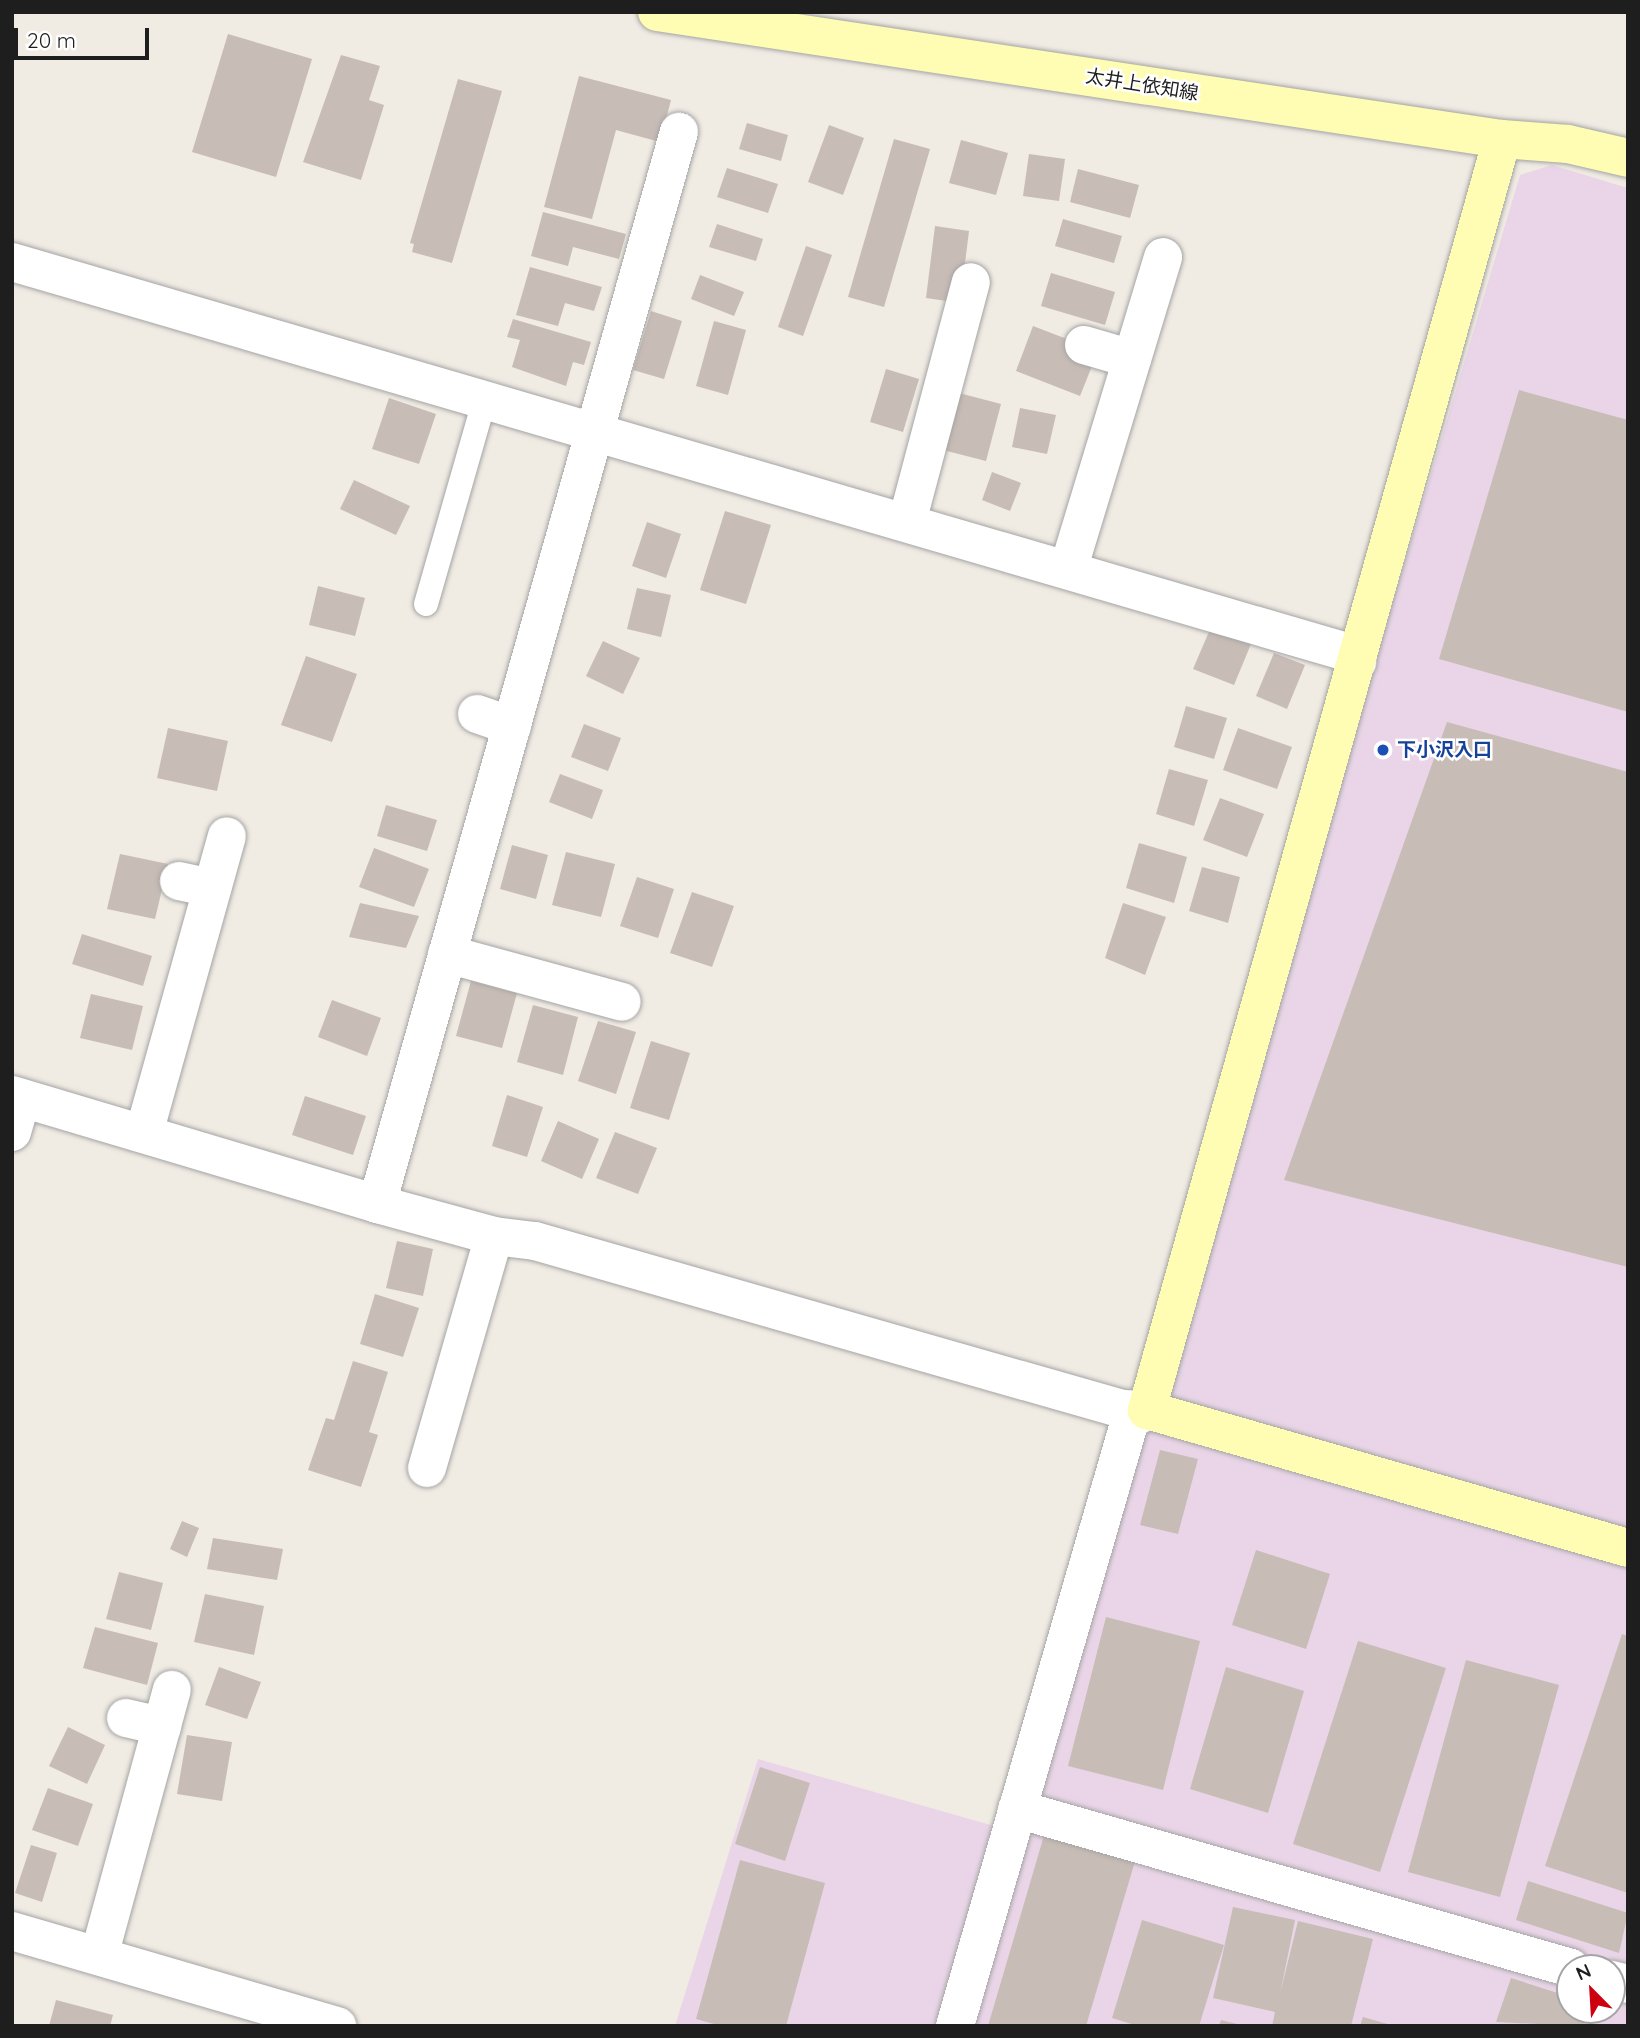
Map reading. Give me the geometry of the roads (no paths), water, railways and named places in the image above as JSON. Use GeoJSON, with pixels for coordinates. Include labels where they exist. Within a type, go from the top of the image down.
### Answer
{"type":"FeatureCollection","features":[{"type":"Feature","properties":{"kind":"street","name":"太井上依知線"},"geometry":{"type":"LineString","coordinates":[[657,12],[1502,139],[1569,144],[1628,158]]}},
{"type":"Feature","properties":{"kind":"street"},"geometry":{"type":"LineString","coordinates":[[377,1204],[597,430],[651,174],[680,132]]}},
{"type":"Feature","properties":{"kind":"street"},"geometry":{"type":"LineString","coordinates":[[955,2026],[1130,1420],[1147,1410],[1502,139]]}},
{"type":"Feature","properties":{"kind":"street"},"geometry":{"type":"LineString","coordinates":[[1068,570],[1163,257]]}},
{"type":"Feature","properties":{"kind":"street"},"geometry":{"type":"LineString","coordinates":[[12,262],[597,430],[1343,650],[1357,662]]}},
{"type":"Feature","properties":{"kind":"street"},"geometry":{"type":"LineString","coordinates":[[906,522],[971,282]]}},
{"type":"Feature","properties":{"kind":"street"},"geometry":{"type":"LineString","coordinates":[[1084,345],[1132,359]]}},
{"type":"Feature","properties":{"kind":"street"},"geometry":{"type":"LineString","coordinates":[[477,715],[512,726]]}},
{"type":"Feature","properties":{"kind":"street"},"geometry":{"type":"LineString","coordinates":[[144,1133],[196,884],[227,836]]}},
{"type":"Feature","properties":{"kind":"street"},"geometry":{"type":"LineString","coordinates":[[447,954],[622,1002]]}},
{"type":"Feature","properties":{"kind":"street"},"geometry":{"type":"LineString","coordinates":[[15,1108],[144,1133],[377,1204],[494,1236],[535,1241],[1109,1406],[1147,1410],[1628,1548]]}},
{"type":"Feature","properties":{"kind":"street"},"geometry":{"type":"LineString","coordinates":[[427,1468],[494,1236]]}},
{"type":"Feature","properties":{"kind":"street"},"geometry":{"type":"LineString","coordinates":[[99,1956],[144,1722],[172,1690]]}},
{"type":"Feature","properties":{"kind":"street"},"geometry":{"type":"LineString","coordinates":[[1017,1809],[1556,1963]]}},
{"type":"Feature","properties":{"kind":"street"},"geometry":{"type":"LineString","coordinates":[[12,1931],[337,2026]]}},
{"type":"Feature","properties":{"kind":"lane"},"geometry":{"type":"LineString","coordinates":[[426,604],[485,398]]}},
{"type":"Feature","properties":{"kind":"place","name":"下小沢入口"},"geometry":{"type":"Point","coordinates":[1383,750]}}]}
